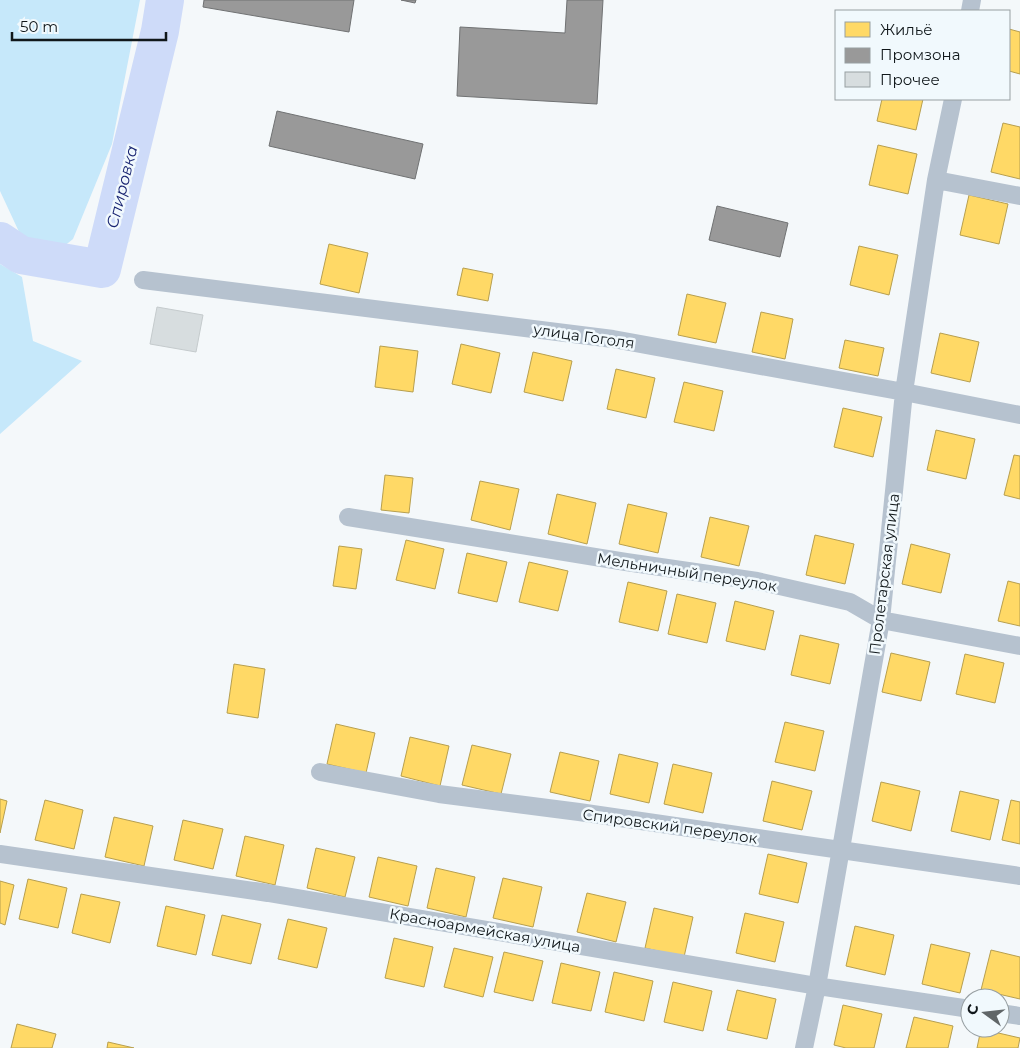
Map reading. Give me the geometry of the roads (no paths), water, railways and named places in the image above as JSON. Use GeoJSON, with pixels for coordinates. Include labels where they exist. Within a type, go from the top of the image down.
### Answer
{"type":"FeatureCollection","features":[{"type":"Feature","properties":{"kind":"street","name":"Пролетарская улица"},"geometry":{"type":"LineString","coordinates":[[804,1048],[817,986],[881,620],[904,392],[936,180],[953,100]]}},
{"type":"Feature","properties":{"kind":"street"},"geometry":{"type":"LineString","coordinates":[[936,180],[1020,196]]}},
{"type":"Feature","properties":{"kind":"street","name":"улица Гоголя"},"geometry":{"type":"LineString","coordinates":[[143,280],[613,339],[1020,415]]}},
{"type":"Feature","properties":{"kind":"street","name":"Мельничный переулок"},"geometry":{"type":"LineString","coordinates":[[348,517],[757,582],[850,602],[881,620],[1020,646]]}},
{"type":"Feature","properties":{"kind":"street","name":"Спировский переулок"},"geometry":{"type":"LineString","coordinates":[[320,772],[439,794],[579,812],[1020,876]]}},
{"type":"Feature","properties":{"kind":"street","name":"Красноармейская улица"},"geometry":{"type":"LineString","coordinates":[[0,854],[268,894],[817,986],[960,1007]]}},
{"type":"Feature","properties":{"kind":"waterway","name":"Спировка"},"geometry":{"type":"LineString","coordinates":[[0,241],[21,255],[102,269],[160,31],[165,0]]}}]}
